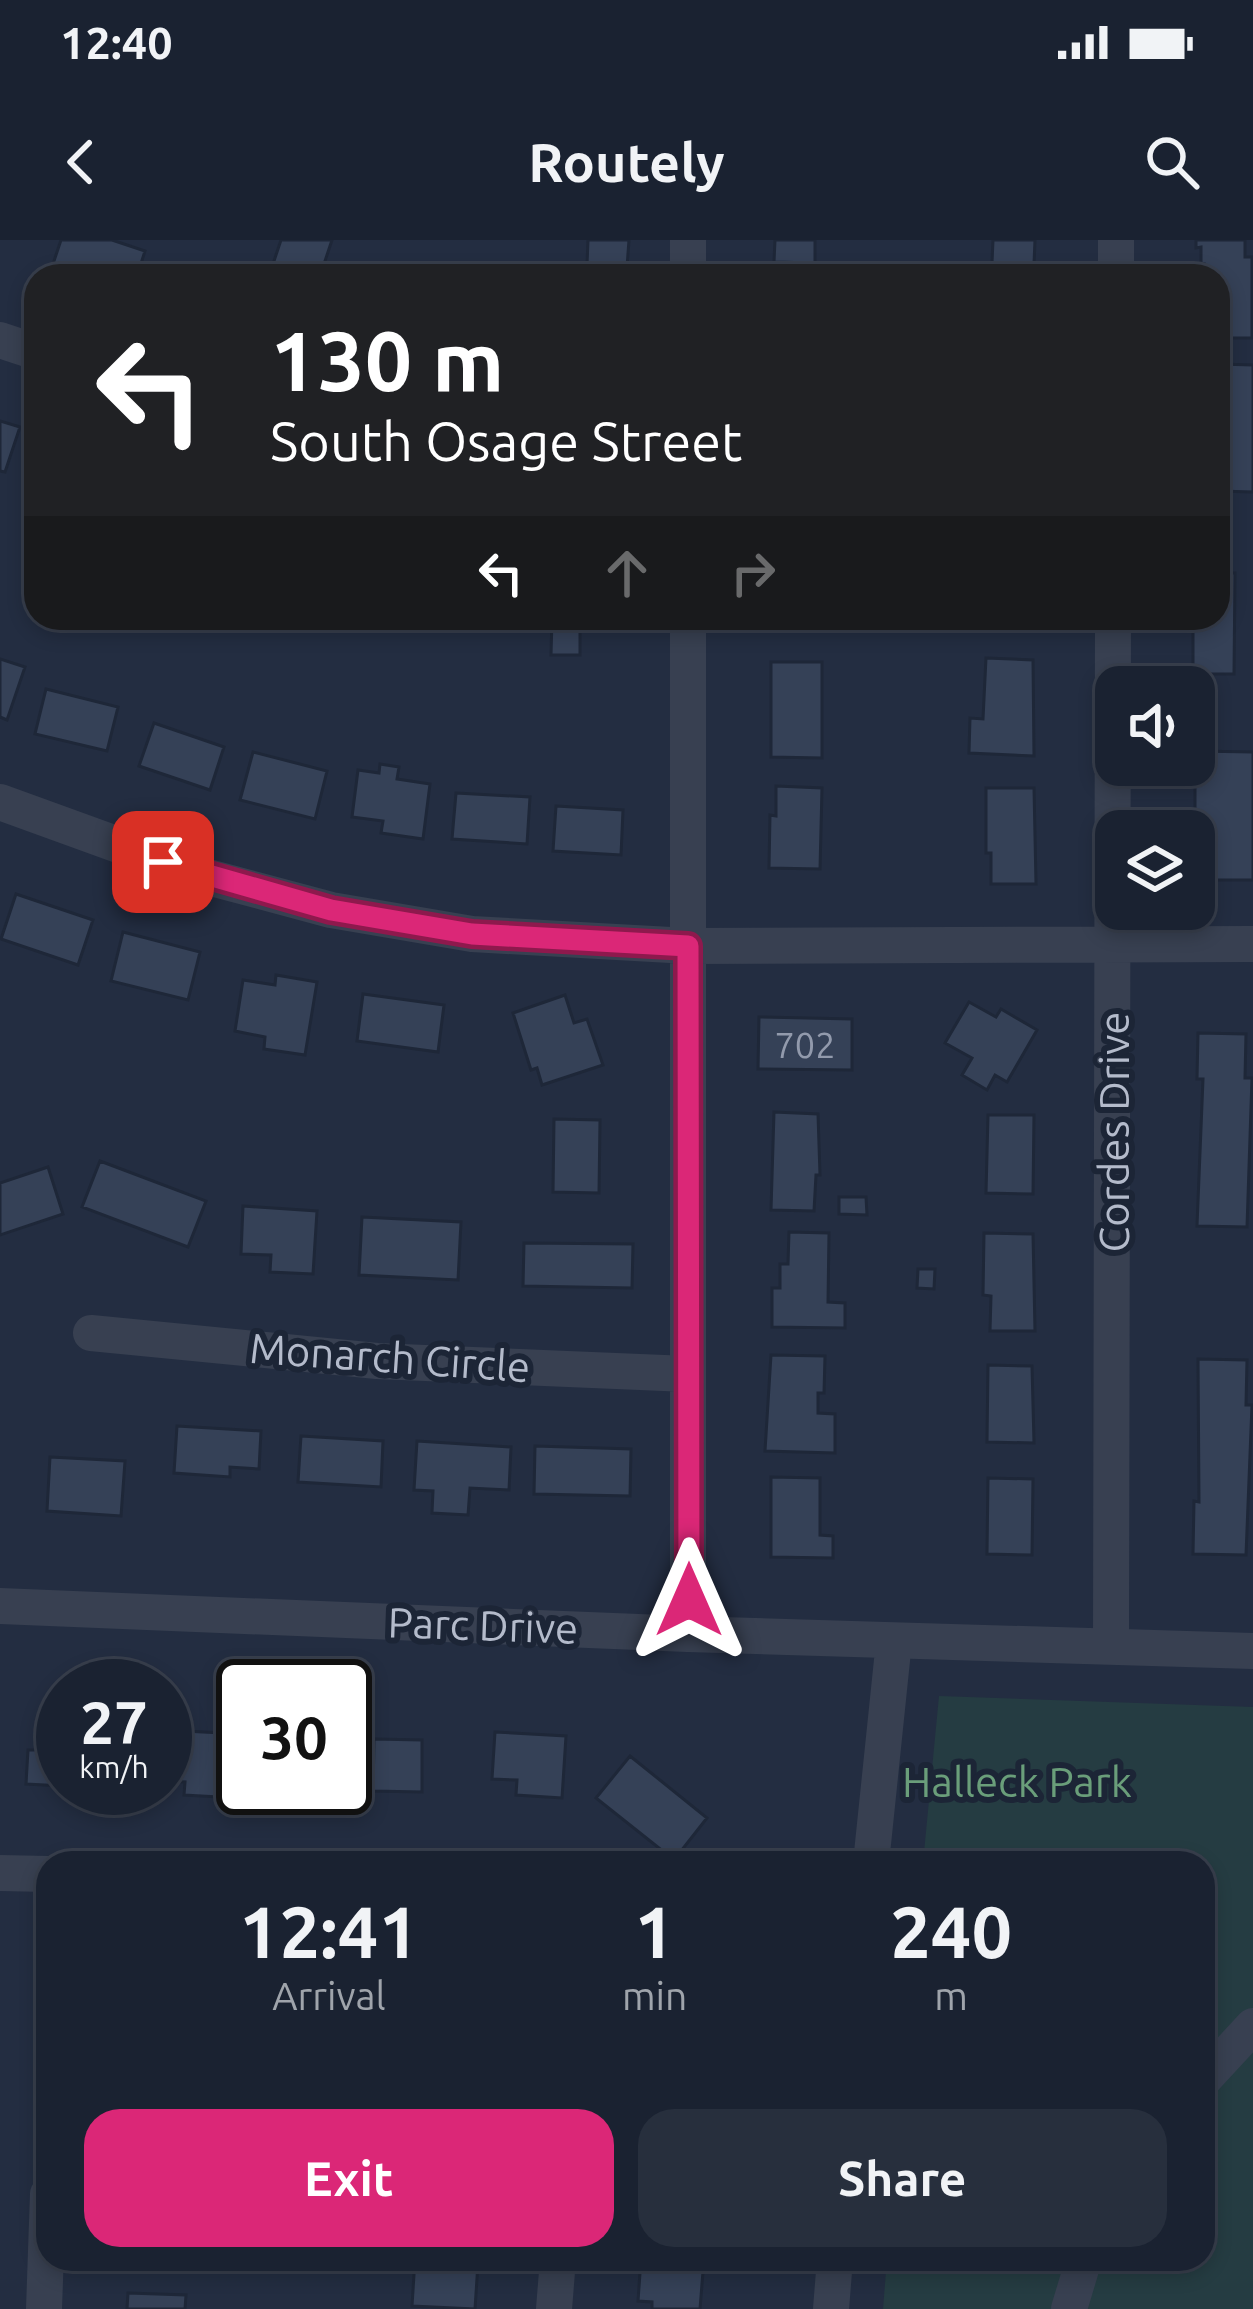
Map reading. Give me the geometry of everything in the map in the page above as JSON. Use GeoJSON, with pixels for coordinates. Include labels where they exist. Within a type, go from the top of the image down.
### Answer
{"type":"FeatureCollection","features":[{"type":"Feature","properties":{"kind":"street"},"geometry":{"type":"LineString","coordinates":[[688,630],[688,1634]]}},
{"type":"Feature","properties":{"kind":"street","name":"Cordes Drive"},"geometry":{"type":"LineString","coordinates":[[1111,1647],[1113,630]]}},
{"type":"Feature","properties":{"kind":"street"},"geometry":{"type":"LineString","coordinates":[[0,802],[204,876],[331,910],[472,934],[688,946],[1253,944]]}},
{"type":"Feature","properties":{"kind":"street","name":"Monarch Circle"},"geometry":{"type":"LineString","coordinates":[[91,1333],[377,1361],[688,1374]]}},
{"type":"Feature","properties":{"kind":"street","name":"Parc Drive"},"geometry":{"type":"LineString","coordinates":[[0,1606],[1253,1651]]}},
{"type":"Feature","properties":{"kind":"street"},"geometry":{"type":"LineString","coordinates":[[872,1851],[894,1641]]}},
{"type":"Feature","properties":{"kind":"street"},"geometry":{"type":"LineString","coordinates":[[0,1873],[36,1874]]}},
{"type":"Feature","properties":{"kind":"street"},"geometry":{"type":"LineString","coordinates":[[1215,2067],[1253,2026]]}},
{"type":"Feature","properties":{"kind":"street"},"geometry":{"type":"LineString","coordinates":[[44,2309],[45,2271]]}},
{"type":"Feature","properties":{"kind":"street"},"geometry":{"type":"LineString","coordinates":[[554,2309],[557,2271]]}},
{"type":"Feature","properties":{"kind":"street"},"geometry":{"type":"LineString","coordinates":[[831,2309],[835,2271]]}},
{"type":"Feature","properties":{"kind":"street"},"geometry":{"type":"LineString","coordinates":[[1069,2309],[1080,2271]]}},
{"type":"Feature","properties":{"kind":"green space","name":"Halleck Park"},"geometry":{"type":"Polygon","coordinates":[[[939,1696],[1253,1707],[1253,2309],[883,2309],[886,2271],[1215,2271],[1215,1851],[924,1851],[939,1696]]]}},
{"type":"Feature","properties":{"kind":"building"},"geometry":{"type":"Polygon","coordinates":[[[61,240],[112,240],[145,251],[141,264],[53,264],[61,240]]]}},
{"type":"Feature","properties":{"kind":"building"},"geometry":{"type":"Polygon","coordinates":[[[281,240],[332,240],[324,264],[273,264],[281,240]]]}},
{"type":"Feature","properties":{"kind":"building"},"geometry":{"type":"Polygon","coordinates":[[[588,240],[629,240],[627,264],[587,264],[588,240]]]}},
{"type":"Feature","properties":{"kind":"building"},"geometry":{"type":"Polygon","coordinates":[[[775,240],[815,240],[815,263],[774,262],[775,240]]]}},
{"type":"Feature","properties":{"kind":"building"},"geometry":{"type":"Polygon","coordinates":[[[993,240],[1035,240],[1034,264],[992,263],[993,240]]]}},
{"type":"Feature","properties":{"kind":"building"},"geometry":{"type":"Polygon","coordinates":[[[1196,240],[1245,240],[1245,257],[1252,257],[1252,338],[1230,338],[1230,264],[1201,264],[1201,247],[1196,248],[1196,240]]]}},
{"type":"Feature","properties":{"kind":"building"},"geometry":{"type":"Polygon","coordinates":[[[1230,364],[1253,365],[1253,492],[1230,491],[1230,364]]]}},
{"type":"Feature","properties":{"kind":"building"},"geometry":{"type":"Polygon","coordinates":[[[0,421],[20,427],[5,472],[0,471],[0,421]]]}},
{"type":"Feature","properties":{"kind":"building"},"geometry":{"type":"Polygon","coordinates":[[[1230,573],[1235,573],[1234,674],[1215,674],[1215,666],[1193,666],[1193,630],[1230,630],[1230,573]]]}},
{"type":"Feature","properties":{"kind":"building"},"geometry":{"type":"Polygon","coordinates":[[[552,630],[580,630],[580,655],[551,655],[552,630]]]}},
{"type":"Feature","properties":{"kind":"building"},"geometry":{"type":"Polygon","coordinates":[[[986,658],[1033,660],[1034,756],[969,753],[970,718],[983,719],[986,658]]]}},
{"type":"Feature","properties":{"kind":"building"},"geometry":{"type":"Polygon","coordinates":[[[0,659],[25,667],[7,720],[0,717],[0,659]]]}},
{"type":"Feature","properties":{"kind":"building"},"geometry":{"type":"Polygon","coordinates":[[[771,662],[822,662],[822,758],[771,757],[771,662]]]}},
{"type":"Feature","properties":{"kind":"building"},"geometry":{"type":"Polygon","coordinates":[[[46,689],[118,707],[107,751],[35,734],[46,689]]]}},
{"type":"Feature","properties":{"kind":"building"},"geometry":{"type":"Polygon","coordinates":[[[154,723],[224,747],[210,790],[139,766],[154,723]]]}},
{"type":"Feature","properties":{"kind":"building"},"geometry":{"type":"Polygon","coordinates":[[[1215,751],[1253,752],[1253,880],[1215,880],[1215,810],[1195,810],[1195,786],[1215,786],[1215,751]]]}},
{"type":"Feature","properties":{"kind":"building"},"geometry":{"type":"Polygon","coordinates":[[[253,752],[327,771],[315,819],[240,800],[253,752]]]}},
{"type":"Feature","properties":{"kind":"building"},"geometry":{"type":"Polygon","coordinates":[[[380,764],[399,767],[397,779],[430,784],[423,839],[381,833],[383,821],[352,817],[358,770],[379,773],[380,764]]]}},
{"type":"Feature","properties":{"kind":"building"},"geometry":{"type":"Polygon","coordinates":[[[776,786],[822,788],[820,869],[769,868],[776,786]]]}},
{"type":"Feature","properties":{"kind":"building"},"geometry":{"type":"Polygon","coordinates":[[[986,788],[1034,788],[1036,884],[991,884],[986,788]]]}},
{"type":"Feature","properties":{"kind":"building"},"geometry":{"type":"Polygon","coordinates":[[[456,793],[530,797],[527,844],[452,839],[456,793]]]}},
{"type":"Feature","properties":{"kind":"building"},"geometry":{"type":"Polygon","coordinates":[[[556,806],[623,810],[621,855],[553,851],[556,806]]]}},
{"type":"Feature","properties":{"kind":"building"},"geometry":{"type":"Polygon","coordinates":[[[16,894],[93,920],[78,965],[1,939],[16,894]]]}},
{"type":"Feature","properties":{"kind":"building"},"geometry":{"type":"Polygon","coordinates":[[[123,932],[200,952],[188,1000],[111,981],[123,932]]]}},
{"type":"Feature","properties":{"kind":"building"},"geometry":{"type":"Polygon","coordinates":[[[276,975],[317,982],[305,1055],[264,1049],[265,1037],[235,1031],[243,980],[275,985],[276,975]]]}},
{"type":"Feature","properties":{"kind":"building"},"geometry":{"type":"Polygon","coordinates":[[[363,994],[444,1005],[438,1052],[357,1041],[363,994]]]}},
{"type":"Feature","properties":{"kind":"building"},"geometry":{"type":"Polygon","coordinates":[[[565,995],[574,1023],[587,1019],[603,1065],[542,1085],[537,1068],[531,1070],[513,1013],[565,995]]]}},
{"type":"Feature","properties":{"kind":"building"},"geometry":{"type":"Polygon","coordinates":[[[969,1002],[996,1017],[1001,1009],[1037,1030],[1007,1082],[995,1075],[987,1090],[962,1075],[972,1058],[945,1043],[969,1002]]]}},
{"type":"Feature","properties":{"kind":"building"},"geometry":{"type":"Polygon","coordinates":[[[759,1017],[852,1019],[852,1070],[758,1069],[759,1017]]]}},
{"type":"Feature","properties":{"kind":"building"},"geometry":{"type":"Polygon","coordinates":[[[1198,1033],[1246,1034],[1245,1078],[1252,1078],[1247,1227],[1197,1226],[1203,1079],[1197,1079],[1198,1033]]]}},
{"type":"Feature","properties":{"kind":"building"},"geometry":{"type":"Polygon","coordinates":[[[774,1112],[818,1114],[820,1175],[816,1175],[814,1211],[771,1210],[774,1112]]]}},
{"type":"Feature","properties":{"kind":"building"},"geometry":{"type":"Polygon","coordinates":[[[988,1115],[1034,1115],[1033,1194],[986,1193],[988,1115]]]}},
{"type":"Feature","properties":{"kind":"building"},"geometry":{"type":"Polygon","coordinates":[[[554,1119],[600,1120],[599,1193],[553,1192],[554,1119]]]}},
{"type":"Feature","properties":{"kind":"building"},"geometry":{"type":"Polygon","coordinates":[[[100,1161],[206,1201],[188,1247],[82,1207],[100,1161]]]}},
{"type":"Feature","properties":{"kind":"building"},"geometry":{"type":"Polygon","coordinates":[[[48,1167],[63,1214],[0,1235],[0,1183],[48,1167]]]}},
{"type":"Feature","properties":{"kind":"building"},"geometry":{"type":"Polygon","coordinates":[[[839,1197],[866,1197],[867,1215],[839,1214],[839,1197]]]}},
{"type":"Feature","properties":{"kind":"building"},"geometry":{"type":"Polygon","coordinates":[[[243,1206],[317,1211],[313,1274],[270,1272],[271,1255],[241,1254],[243,1206]]]}},
{"type":"Feature","properties":{"kind":"building"},"geometry":{"type":"Polygon","coordinates":[[[362,1217],[461,1222],[458,1280],[359,1275],[362,1217]]]}},
{"type":"Feature","properties":{"kind":"building"},"geometry":{"type":"Polygon","coordinates":[[[789,1232],[829,1233],[828,1302],[845,1303],[845,1328],[772,1327],[772,1288],[780,1288],[780,1264],[788,1264],[789,1232]]]}},
{"type":"Feature","properties":{"kind":"building"},"geometry":{"type":"Polygon","coordinates":[[[984,1233],[1033,1234],[1035,1331],[990,1331],[991,1296],[983,1295],[984,1233]]]}},
{"type":"Feature","properties":{"kind":"building"},"geometry":{"type":"Polygon","coordinates":[[[524,1243],[633,1244],[632,1288],[523,1286],[524,1243]]]}},
{"type":"Feature","properties":{"kind":"building"},"geometry":{"type":"Polygon","coordinates":[[[918,1269],[935,1269],[934,1289],[917,1288],[918,1269]]]}},
{"type":"Feature","properties":{"kind":"building"},"geometry":{"type":"Polygon","coordinates":[[[771,1355],[825,1356],[818,1413],[835,1414],[835,1453],[765,1451],[771,1355]]]}},
{"type":"Feature","properties":{"kind":"building"},"geometry":{"type":"Polygon","coordinates":[[[1198,1359],[1247,1360],[1246,1405],[1252,1405],[1246,1555],[1193,1554],[1194,1501],[1199,1502],[1198,1359]]]}},
{"type":"Feature","properties":{"kind":"building"},"geometry":{"type":"Polygon","coordinates":[[[988,1365],[1032,1366],[1034,1443],[987,1442],[988,1365]]]}},
{"type":"Feature","properties":{"kind":"building"},"geometry":{"type":"Polygon","coordinates":[[[177,1426],[261,1431],[259,1469],[230,1467],[230,1477],[174,1473],[177,1426]]]}},
{"type":"Feature","properties":{"kind":"building"},"geometry":{"type":"Polygon","coordinates":[[[301,1436],[383,1441],[381,1487],[298,1482],[301,1436]]]}},
{"type":"Feature","properties":{"kind":"building"},"geometry":{"type":"Polygon","coordinates":[[[417,1441],[511,1447],[509,1490],[470,1488],[468,1515],[432,1513],[433,1491],[414,1490],[417,1441]]]}},
{"type":"Feature","properties":{"kind":"building"},"geometry":{"type":"Polygon","coordinates":[[[535,1446],[631,1449],[630,1496],[534,1494],[535,1446]]]}},
{"type":"Feature","properties":{"kind":"building"},"geometry":{"type":"Polygon","coordinates":[[[50,1457],[125,1461],[121,1516],[47,1511],[50,1457]]]}},
{"type":"Feature","properties":{"kind":"building"},"geometry":{"type":"Polygon","coordinates":[[[771,1477],[820,1478],[820,1535],[833,1536],[833,1558],[771,1557],[771,1477]]]}},
{"type":"Feature","properties":{"kind":"building"},"geometry":{"type":"Polygon","coordinates":[[[988,1478],[1033,1479],[1032,1555],[987,1554],[988,1478]]]}},
{"type":"Feature","properties":{"kind":"building"},"geometry":{"type":"Polygon","coordinates":[[[192,1731],[216,1733],[216,1797],[192,1795],[192,1731]]]}},
{"type":"Feature","properties":{"kind":"building"},"geometry":{"type":"Polygon","coordinates":[[[495,1732],[566,1736],[562,1798],[516,1795],[517,1780],[492,1779],[495,1732]]]}},
{"type":"Feature","properties":{"kind":"building"},"geometry":{"type":"Polygon","coordinates":[[[374,1739],[422,1740],[422,1792],[373,1791],[374,1739]]]}},
{"type":"Feature","properties":{"kind":"building"},"geometry":{"type":"Polygon","coordinates":[[[28,1750],[36,1750],[36,1785],[26,1784],[28,1750]]]}},
{"type":"Feature","properties":{"kind":"building"},"geometry":{"type":"Polygon","coordinates":[[[630,1756],[707,1818],[681,1851],[663,1851],[596,1798],[630,1756]]]}},
{"type":"Feature","properties":{"kind":"building"},"geometry":{"type":"Polygon","coordinates":[[[414,2271],[477,2271],[475,2309],[412,2306],[414,2271]]]}},
{"type":"Feature","properties":{"kind":"building"},"geometry":{"type":"Polygon","coordinates":[[[640,2271],[703,2271],[700,2309],[652,2309],[652,2302],[638,2301],[640,2271]]]}},
{"type":"Feature","properties":{"kind":"building"},"geometry":{"type":"Polygon","coordinates":[[[128,2293],[186,2295],[185,2309],[127,2309],[128,2293]]]}},
{"type":"Feature","properties":{"kind":"route"},"geometry":{"type":"LineString","coordinates":[[163,862],[331,910],[472,934],[688,946],[689,1600]]}}]}
